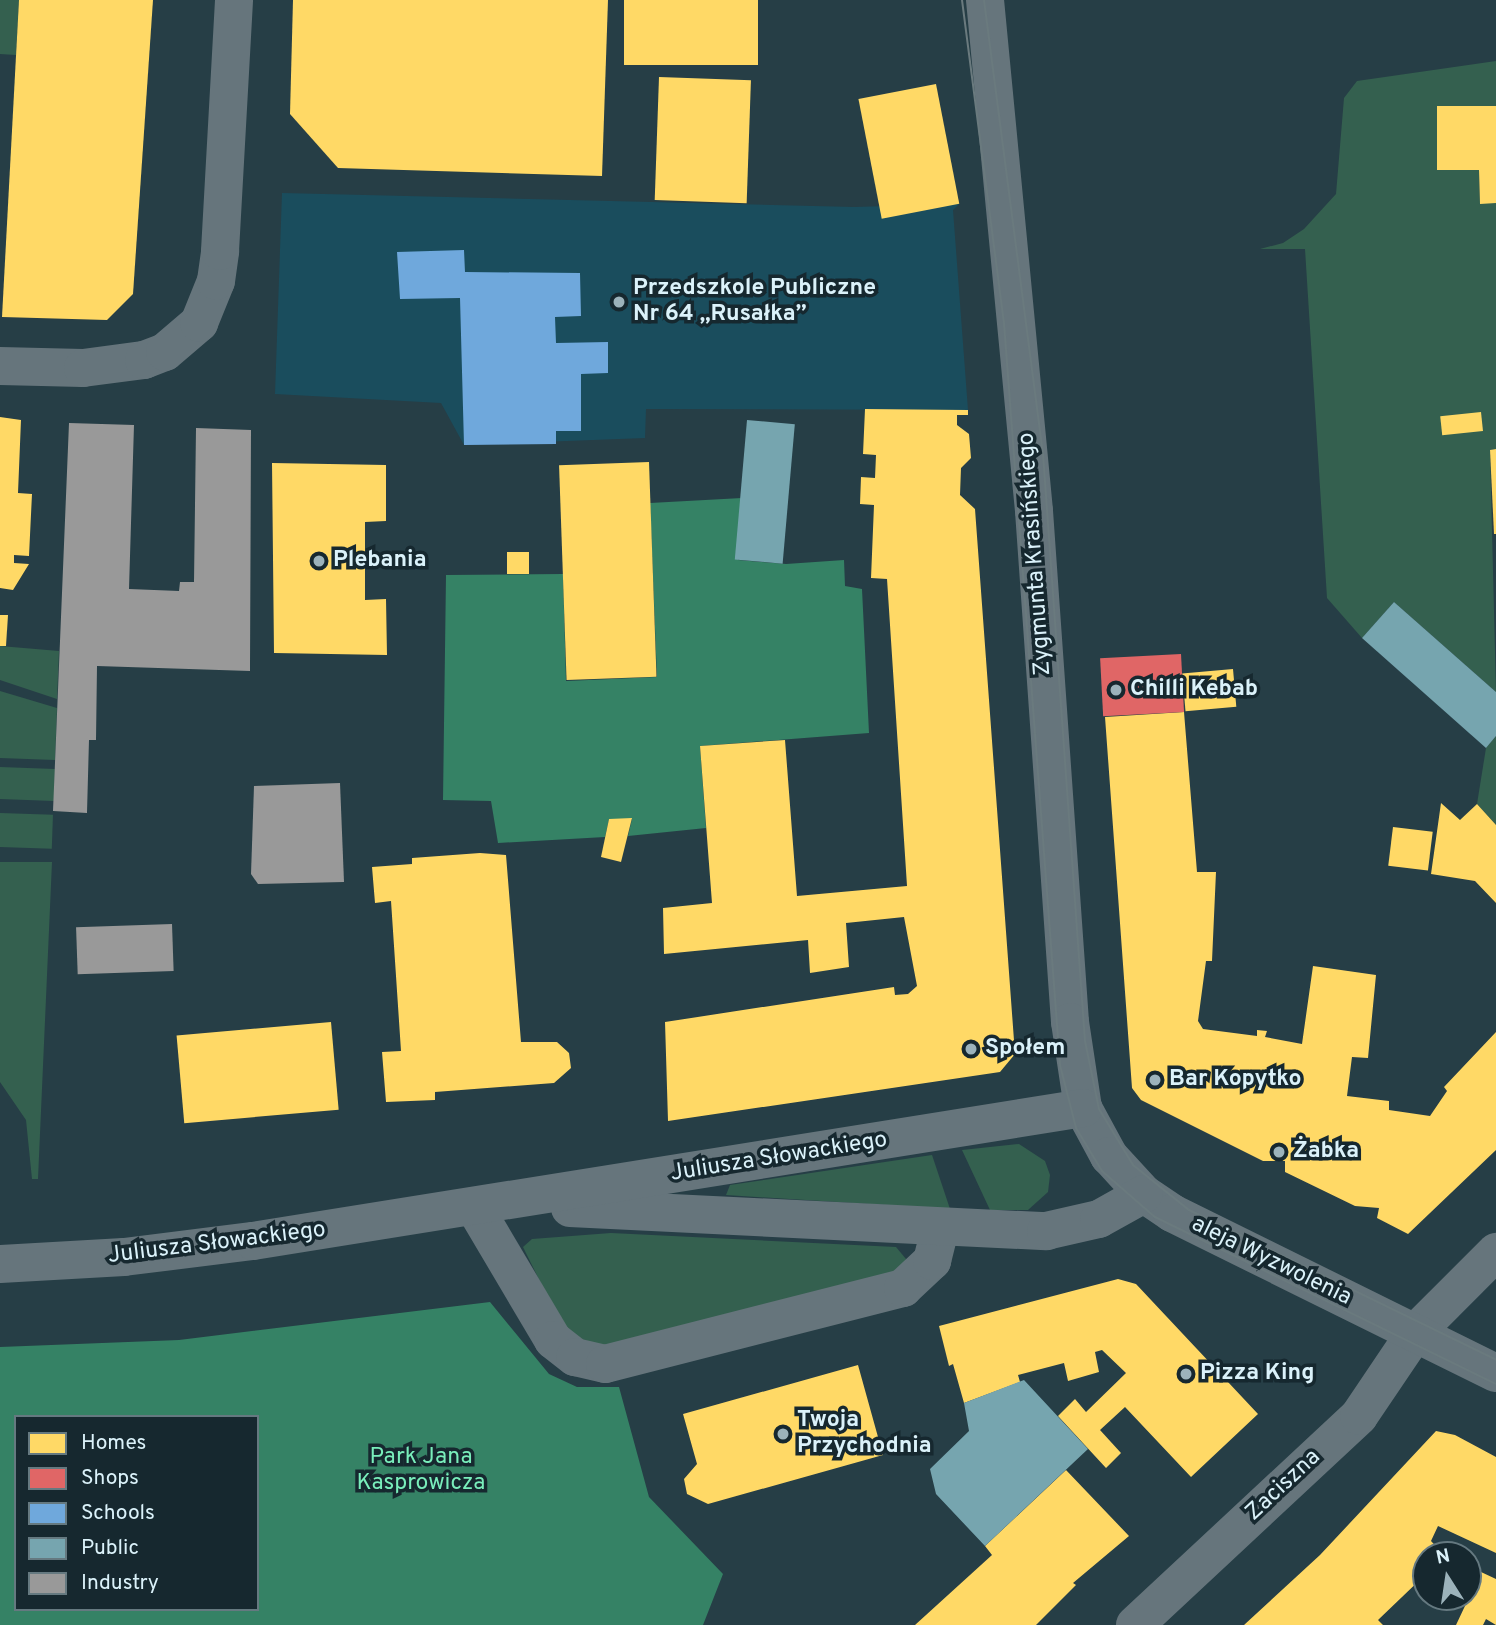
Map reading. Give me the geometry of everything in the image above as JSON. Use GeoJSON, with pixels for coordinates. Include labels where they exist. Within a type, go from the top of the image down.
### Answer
{"type":"FeatureCollection","features":[{"type":"Feature","properties":{"kind":"street"},"geometry":{"type":"LineString","coordinates":[[0,366],[83,368],[135,362],[165,352],[199,323],[216,281],[220,251],[234,0]]}},
{"type":"Feature","properties":{"kind":"street","name":"Zygmunta Krasińskiego"},"geometry":{"type":"LineString","coordinates":[[985,0],[1033,498],[1070,1022],[1083,1108]]}},
{"type":"Feature","properties":{"kind":"street","name":"aleja Wyzwolenia"},"geometry":{"type":"LineString","coordinates":[[1083,1108],[1109,1156],[1144,1194],[1172,1213],[1496,1373]]}},
{"type":"Feature","properties":{"kind":"street","name":"Juliusza Słowackiego"},"geometry":{"type":"LineString","coordinates":[[0,1264],[151,1254],[475,1208],[1083,1108]]}},
{"type":"Feature","properties":{"kind":"street","name":"Juliusza Słowackiego"},"geometry":{"type":"LineString","coordinates":[[475,1208],[559,1208],[940,1228],[1061,1230],[1099,1219],[1144,1194]]}},
{"type":"Feature","properties":{"kind":"street"},"geometry":{"type":"LineString","coordinates":[[475,1208],[553,1340],[575,1357],[605,1364],[903,1288],[932,1261],[940,1228]]}},
{"type":"Feature","properties":{"kind":"street","name":"Zaciszna"},"geometry":{"type":"LineString","coordinates":[[1135,1625],[1359,1416],[1415,1333],[1496,1252]]}},
{"type":"Feature","properties":{"kind":"shaded area","name":"Przedszkole Publiczne Nr 64 „Rusałka”"},"geometry":{"type":"Polygon","coordinates":[[[282,193],[854,207],[959,204],[953,210],[968,410],[646,409],[645,438],[464,445],[441,403],[275,394],[282,193]]]}},
{"type":"Feature","properties":{"kind":"green space"},"geometry":{"type":"Polygon","coordinates":[[[0,0],[19,0],[16,55],[0,54],[0,0]]]}},
{"type":"Feature","properties":{"kind":"green space"},"geometry":{"type":"Polygon","coordinates":[[[1496,61],[1496,106],[1437,106],[1437,170],[1479,170],[1480,203],[1496,203],[1496,449],[1490,450],[1496,692],[1394,602],[1362,638],[1327,598],[1305,249],[1260,249],[1283,243],[1304,229],[1336,194],[1344,98],[1357,81],[1496,61]]]}},
{"type":"Feature","properties":{"kind":"green space"},"geometry":{"type":"Polygon","coordinates":[[[742,498],[738,560],[786,564],[844,560],[845,586],[862,589],[869,733],[700,746],[706,828],[628,836],[632,819],[609,819],[605,837],[498,843],[491,801],[443,800],[446,575],[563,574],[566,681],[657,677],[650,503],[742,498]]]}},
{"type":"Feature","properties":{"kind":"green space"},"geometry":{"type":"Polygon","coordinates":[[[0,646],[59,651],[57,699],[0,680],[0,646]]]}},
{"type":"Feature","properties":{"kind":"green space"},"geometry":{"type":"Polygon","coordinates":[[[0,691],[57,708],[55,760],[0,758],[0,691]]]}},
{"type":"Feature","properties":{"kind":"green space"},"geometry":{"type":"Polygon","coordinates":[[[1496,736],[1496,825],[1477,804],[1486,748],[1496,736]]]}},
{"type":"Feature","properties":{"kind":"green space"},"geometry":{"type":"Polygon","coordinates":[[[0,767],[55,769],[54,801],[0,799],[0,767]]]}},
{"type":"Feature","properties":{"kind":"green space"},"geometry":{"type":"Polygon","coordinates":[[[0,813],[53,815],[52,849],[0,847],[0,813]]]}},
{"type":"Feature","properties":{"kind":"green space"},"geometry":{"type":"Polygon","coordinates":[[[0,862],[52,862],[38,1179],[32,1179],[26,1120],[0,1082],[0,862]]]}},
{"type":"Feature","properties":{"kind":"green space"},"geometry":{"type":"Polygon","coordinates":[[[1019,1144],[1045,1161],[1050,1175],[1048,1192],[1028,1210],[990,1210],[962,1150],[1019,1144]]]}},
{"type":"Feature","properties":{"kind":"green space"},"geometry":{"type":"Polygon","coordinates":[[[932,1155],[950,1209],[726,1195],[730,1185],[932,1155]]]}},
{"type":"Feature","properties":{"kind":"green space"},"geometry":{"type":"Polygon","coordinates":[[[611,1233],[896,1247],[906,1259],[903,1269],[609,1350],[565,1332],[523,1247],[532,1239],[611,1233]]]}},
{"type":"Feature","properties":{"kind":"green space","name":"Park Jana Kasprowicza"},"geometry":{"type":"Polygon","coordinates":[[[490,1302],[549,1374],[577,1387],[619,1387],[649,1497],[723,1574],[703,1625],[0,1625],[0,1347],[179,1340],[490,1302]]]}},
{"type":"Feature","properties":{"kind":"building: Homes"},"geometry":{"type":"Polygon","coordinates":[[[19,0],[153,0],[133,294],[107,320],[2,317],[19,0]]]}},
{"type":"Feature","properties":{"kind":"building: Homes"},"geometry":{"type":"Polygon","coordinates":[[[293,0],[608,0],[602,176],[338,168],[290,114],[293,0]]]}},
{"type":"Feature","properties":{"kind":"building: Homes"},"geometry":{"type":"Polygon","coordinates":[[[624,0],[758,0],[758,65],[624,65],[624,0]]]}},
{"type":"Feature","properties":{"kind":"building: Homes"},"geometry":{"type":"Polygon","coordinates":[[[659,77],[751,80],[747,203],[655,200],[659,77]]]}},
{"type":"Feature","properties":{"kind":"building: Homes"},"geometry":{"type":"Polygon","coordinates":[[[936,84],[959,204],[882,219],[858,99],[936,84]]]}},
{"type":"Feature","properties":{"kind":"building: Homes"},"geometry":{"type":"Polygon","coordinates":[[[1437,106],[1496,106],[1496,203],[1480,204],[1479,170],[1437,170],[1437,106]]]}},
{"type":"Feature","properties":{"kind":"building: Homes"},"geometry":{"type":"Polygon","coordinates":[[[865,409],[968,410],[968,415],[957,415],[957,425],[969,434],[971,458],[961,468],[960,495],[975,509],[1015,1054],[1000,1072],[668,1121],[665,1022],[894,987],[895,995],[908,994],[917,986],[904,917],[846,923],[849,967],[810,973],[808,940],[664,954],[663,908],[712,903],[700,746],[785,740],[797,896],[907,886],[887,579],[871,578],[874,505],[860,504],[861,477],[875,478],[876,455],[863,454],[865,409]]]}},
{"type":"Feature","properties":{"kind":"building: Homes"},"geometry":{"type":"Polygon","coordinates":[[[1481,412],[1483,431],[1442,435],[1440,416],[1481,412]]]}},
{"type":"Feature","properties":{"kind":"building: Homes"},"geometry":{"type":"Polygon","coordinates":[[[0,417],[21,420],[18,493],[32,494],[29,556],[14,555],[14,563],[29,564],[13,590],[0,588],[0,417]]]}},
{"type":"Feature","properties":{"kind":"building: Homes"},"geometry":{"type":"Polygon","coordinates":[[[1496,449],[1496,534],[1494,534],[1490,450],[1496,449]]]}},
{"type":"Feature","properties":{"kind":"building: Homes"},"geometry":{"type":"Polygon","coordinates":[[[649,462],[657,677],[567,680],[559,465],[649,462]]]}},
{"type":"Feature","properties":{"kind":"building: Homes","name":"Plebania"},"geometry":{"type":"Polygon","coordinates":[[[272,463],[386,465],[386,521],[365,522],[365,600],[386,599],[387,655],[274,653],[272,463]]]}},
{"type":"Feature","properties":{"kind":"building: Homes"},"geometry":{"type":"Polygon","coordinates":[[[507,552],[529,552],[529,574],[507,574],[507,552]]]}},
{"type":"Feature","properties":{"kind":"building: Homes"},"geometry":{"type":"Polygon","coordinates":[[[0,615],[8,615],[6,646],[0,646],[0,615]]]}},
{"type":"Feature","properties":{"kind":"building: Homes"},"geometry":{"type":"Polygon","coordinates":[[[1233,669],[1236,707],[1186,711],[1182,673],[1233,669]]]}},
{"type":"Feature","properties":{"kind":"building: Homes"},"geometry":{"type":"Polygon","coordinates":[[[1184,712],[1197,872],[1216,872],[1212,961],[1206,961],[1198,1021],[1203,1029],[1257,1036],[1257,1030],[1267,1031],[1265,1037],[1302,1044],[1313,966],[1376,975],[1368,1058],[1352,1057],[1347,1096],[1389,1101],[1389,1110],[1430,1116],[1447,1091],[1444,1087],[1496,1032],[1496,1150],[1408,1234],[1377,1218],[1379,1208],[1355,1206],[1285,1172],[1285,1161],[1263,1161],[1141,1100],[1132,1088],[1105,717],[1184,712]]]}},
{"type":"Feature","properties":{"kind":"building: Homes"},"geometry":{"type":"Polygon","coordinates":[[[1441,803],[1460,820],[1477,804],[1496,825],[1496,903],[1475,881],[1431,874],[1441,803]]]}},
{"type":"Feature","properties":{"kind":"building: Homes"},"geometry":{"type":"Polygon","coordinates":[[[632,818],[621,862],[601,857],[609,819],[632,818]]]}},
{"type":"Feature","properties":{"kind":"building: Homes"},"geometry":{"type":"Polygon","coordinates":[[[1393,827],[1433,832],[1428,871],[1388,866],[1393,827]]]}},
{"type":"Feature","properties":{"kind":"building: Homes"},"geometry":{"type":"Polygon","coordinates":[[[480,853],[506,855],[521,1042],[557,1042],[569,1053],[571,1068],[554,1083],[435,1092],[435,1100],[386,1102],[382,1052],[401,1051],[391,901],[375,903],[372,867],[412,864],[412,858],[480,853]]]}},
{"type":"Feature","properties":{"kind":"building: Homes"},"geometry":{"type":"Polygon","coordinates":[[[331,1022],[339,1110],[184,1123],[177,1036],[331,1022]]]}},
{"type":"Feature","properties":{"kind":"building: Homes"},"geometry":{"type":"Polygon","coordinates":[[[1118,1279],[1136,1284],[1258,1414],[1191,1477],[1125,1407],[1100,1430],[1121,1453],[1106,1468],[1058,1416],[1075,1399],[1086,1412],[1126,1373],[1102,1350],[1095,1352],[1099,1372],[1068,1381],[1064,1363],[1018,1375],[1020,1382],[964,1403],[953,1364],[949,1366],[939,1326],[1118,1279]]]}},
{"type":"Feature","properties":{"kind":"building: Homes","name":"Twoja Przychodnia"},"geometry":{"type":"Polygon","coordinates":[[[858,1365],[883,1455],[708,1504],[687,1494],[684,1479],[697,1464],[683,1414],[858,1365]]]}},
{"type":"Feature","properties":{"kind":"building: Homes"},"geometry":{"type":"Polygon","coordinates":[[[1436,1431],[1455,1435],[1496,1457],[1496,1553],[1482,1546],[1482,1541],[1470,1541],[1438,1526],[1431,1541],[1412,1541],[1412,1587],[1378,1620],[1383,1625],[1244,1625],[1320,1555],[1436,1431]]]}},
{"type":"Feature","properties":{"kind":"building: Homes"},"geometry":{"type":"Polygon","coordinates":[[[1066,1470],[1129,1536],[1073,1583],[1076,1585],[1036,1625],[915,1625],[992,1555],[985,1546],[1066,1470]]]}},
{"type":"Feature","properties":{"kind":"building: Homes"},"geometry":{"type":"Polygon","coordinates":[[[1482,1572],[1496,1579],[1496,1625],[1486,1619],[1483,1625],[1456,1625],[1463,1611],[1482,1611],[1482,1572]]]}},
{"type":"Feature","properties":{"kind":"building: Shops"},"geometry":{"type":"Polygon","coordinates":[[[1181,654],[1184,712],[1103,716],[1100,658],[1181,654]]]}},
{"type":"Feature","properties":{"kind":"building: Schools"},"geometry":{"type":"Polygon","coordinates":[[[464,250],[465,272],[580,273],[581,316],[555,317],[556,343],[608,342],[608,373],[581,374],[581,431],[556,431],[556,444],[464,445],[460,298],[400,299],[397,252],[464,250]]]}},
{"type":"Feature","properties":{"kind":"building: Public"},"geometry":{"type":"Polygon","coordinates":[[[747,420],[795,424],[783,564],[735,559],[747,420]]]}},
{"type":"Feature","properties":{"kind":"building: Public"},"geometry":{"type":"Polygon","coordinates":[[[1394,602],[1496,692],[1496,736],[1486,748],[1362,638],[1394,602]]]}},
{"type":"Feature","properties":{"kind":"building: Public"},"geometry":{"type":"Polygon","coordinates":[[[1024,1380],[1088,1449],[985,1546],[936,1494],[930,1469],[969,1431],[964,1403],[1024,1380]]]}},
{"type":"Feature","properties":{"kind":"building: Industry"},"geometry":{"type":"Polygon","coordinates":[[[69,423],[134,425],[129,589],[179,591],[180,582],[194,582],[196,428],[251,430],[250,671],[97,666],[96,740],[89,740],[87,813],[53,811],[69,423]]]}},
{"type":"Feature","properties":{"kind":"building: Industry"},"geometry":{"type":"Polygon","coordinates":[[[340,783],[344,882],[258,884],[251,874],[254,786],[340,783]]]}},
{"type":"Feature","properties":{"kind":"building: Industry"},"geometry":{"type":"Polygon","coordinates":[[[172,924],[174,971],[78,974],[76,927],[172,924]]]}},
{"type":"Feature","properties":{"kind":"tram line"},"geometry":{"type":"LineString","coordinates":[[962,0],[1004,323],[1060,1065],[1076,1128],[1102,1171],[1155,1217],[1496,1384]]}},
{"type":"Feature","properties":{"kind":"tram line"},"geometry":{"type":"LineString","coordinates":[[984,0],[1043,454],[1085,1041],[1099,1109],[1133,1165],[1189,1210],[1496,1360]]}},
{"type":"Feature","properties":{"kind":"place","name":"Przedszkole Publiczne Nr 64 „Rusałka”"},"geometry":{"type":"Point","coordinates":[619,302]}},
{"type":"Feature","properties":{"kind":"place","name":"Plebania"},"geometry":{"type":"Point","coordinates":[319,561]}},
{"type":"Feature","properties":{"kind":"place","name":"Chilli Kebab"},"geometry":{"type":"Point","coordinates":[1116,690]}},
{"type":"Feature","properties":{"kind":"place","name":"Społem"},"geometry":{"type":"Point","coordinates":[971,1049]}},
{"type":"Feature","properties":{"kind":"place","name":"Bar Kopytko"},"geometry":{"type":"Point","coordinates":[1155,1080]}},
{"type":"Feature","properties":{"kind":"place","name":"Żabka"},"geometry":{"type":"Point","coordinates":[1279,1152]}},
{"type":"Feature","properties":{"kind":"place","name":"Pizza King"},"geometry":{"type":"Point","coordinates":[1186,1374]}},
{"type":"Feature","properties":{"kind":"place","name":"Twoja Przychodnia"},"geometry":{"type":"Point","coordinates":[783,1434]}}]}
